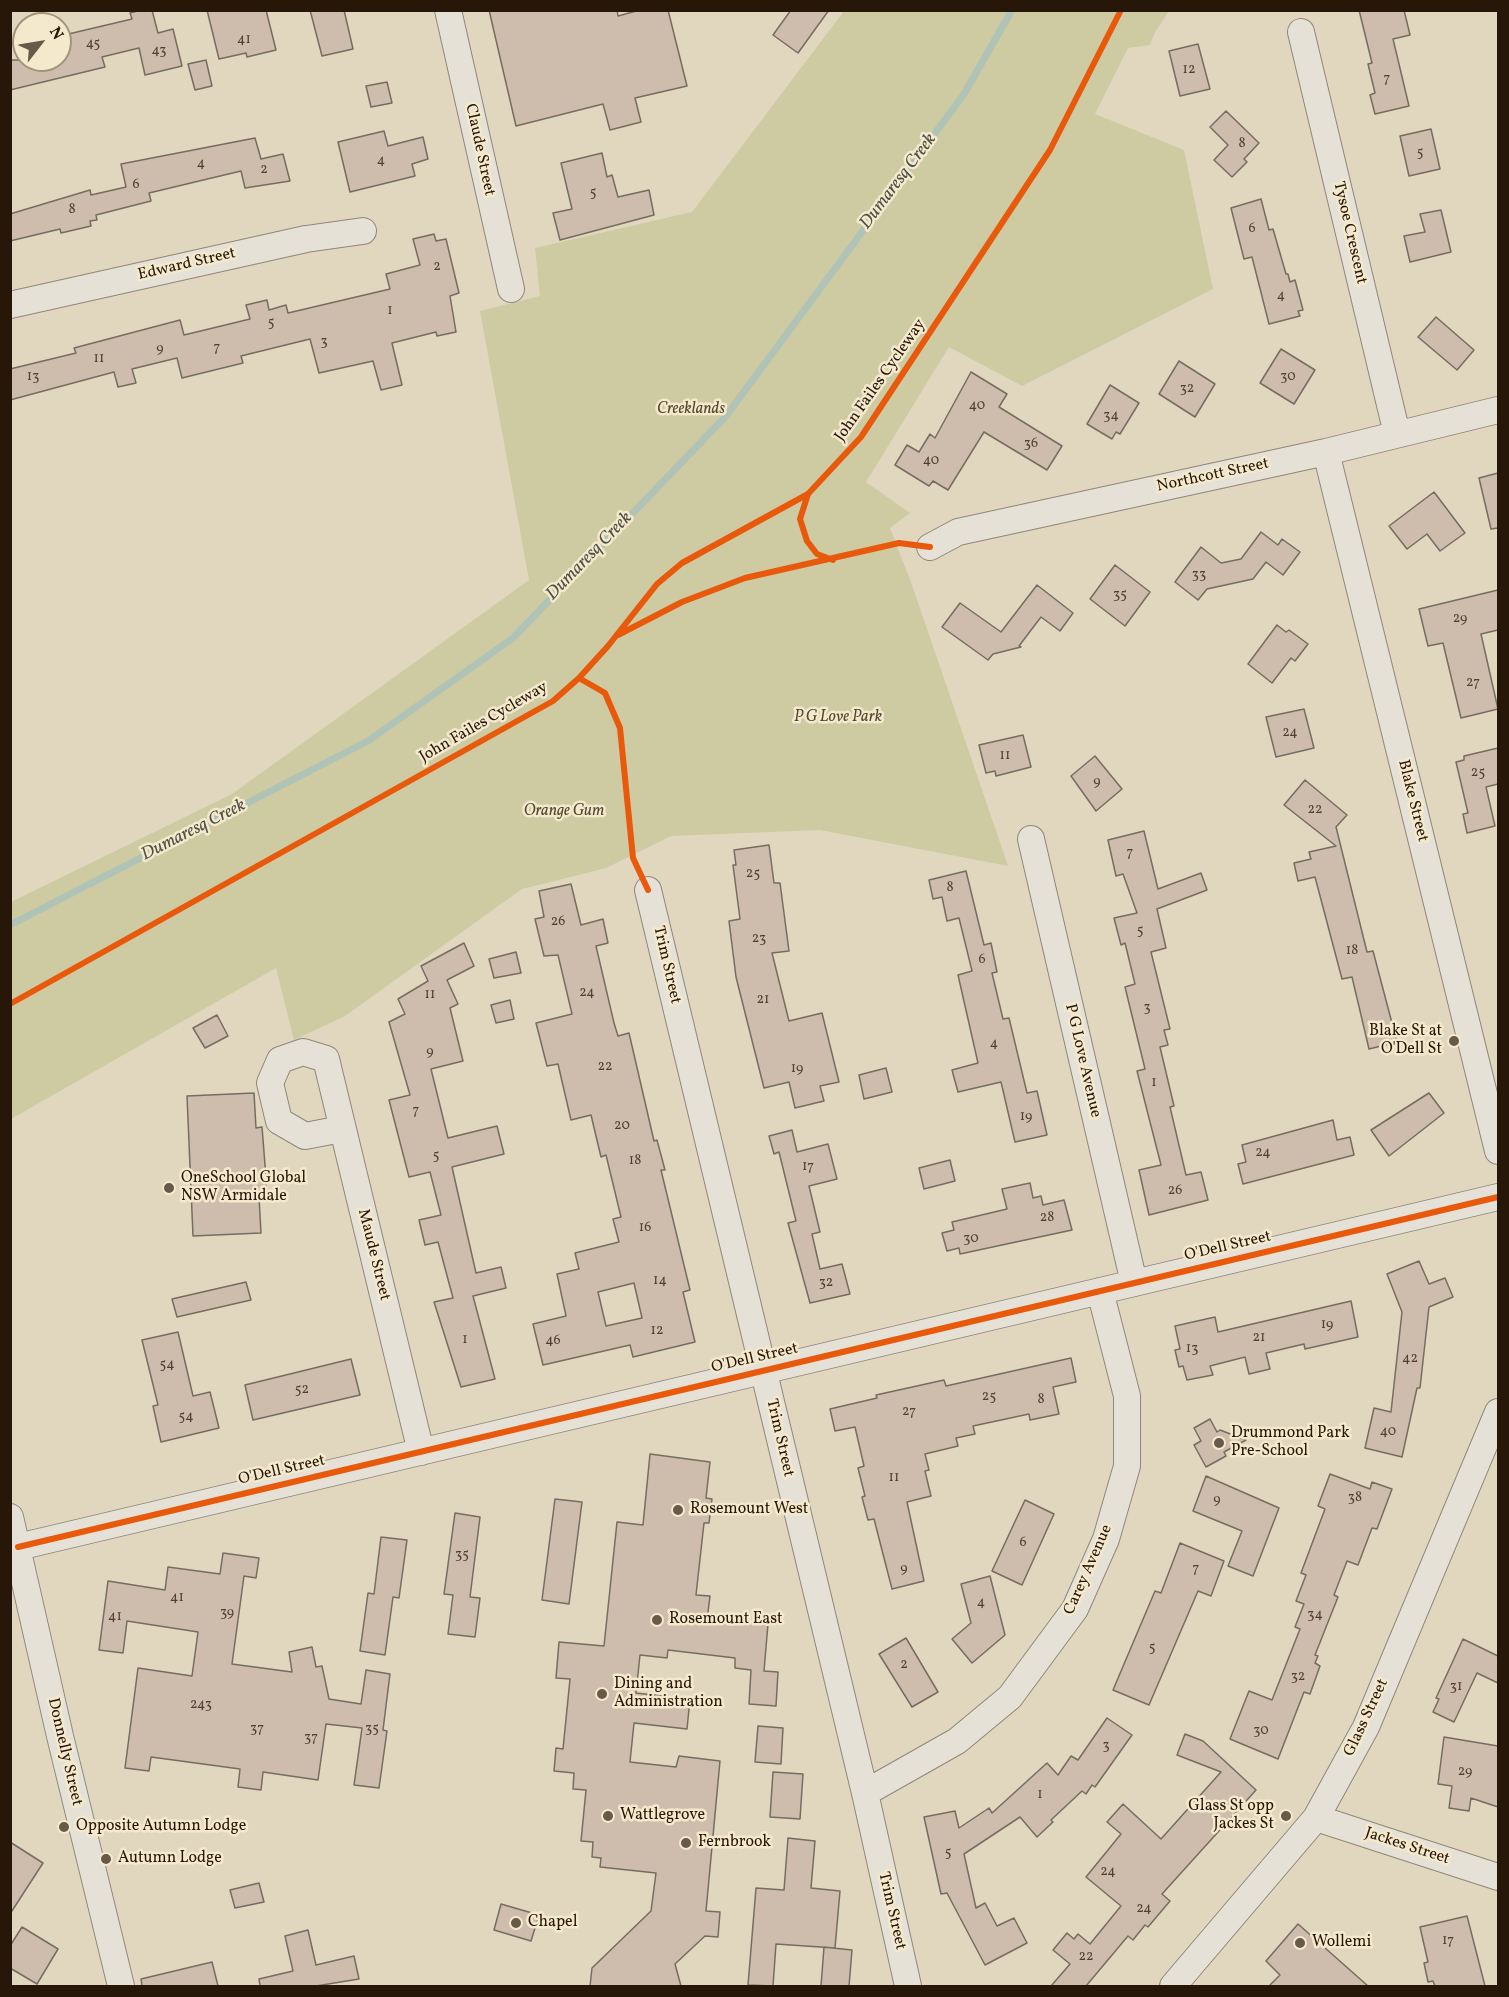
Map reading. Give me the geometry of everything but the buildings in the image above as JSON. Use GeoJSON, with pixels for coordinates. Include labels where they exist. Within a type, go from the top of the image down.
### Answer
{"type":"FeatureCollection","features":[{"type":"Feature","properties":{"kind":"street","name":"Claude Street"},"geometry":{"type":"LineString","coordinates":[[448,10],[511,289]]}},
{"type":"Feature","properties":{"kind":"street","name":"Tysoe Crescent"},"geometry":{"type":"LineString","coordinates":[[1301,32],[1397,435]]}},
{"type":"Feature","properties":{"kind":"street","name":"Edward Street"},"geometry":{"type":"LineString","coordinates":[[10,305],[306,239],[363,231]]}},
{"type":"Feature","properties":{"kind":"street","name":"Northcott Street"},"geometry":{"type":"LineString","coordinates":[[930,547],[958,532],[1326,452],[1498,410]]}},
{"type":"Feature","properties":{"kind":"street","name":"Blake Street"},"geometry":{"type":"LineString","coordinates":[[1326,452],[1498,1151]]}},
{"type":"Feature","properties":{"kind":"street","name":"P G Love Avenue"},"geometry":{"type":"LineString","coordinates":[[1031,839],[1134,1283]]}},
{"type":"Feature","properties":{"kind":"street","name":"Trim Street"},"geometry":{"type":"LineString","coordinates":[[648,890],[865,1793],[908,1986]]}},
{"type":"Feature","properties":{"kind":"street","name":"Maude Street"},"geometry":{"type":"LineString","coordinates":[[342,1129],[305,1136],[279,1121],[270,1083],[280,1060],[303,1052],[326,1059],[420,1452]]}},
{"type":"Feature","properties":{"kind":"street","name":"O'Dell Street"},"geometry":{"type":"LineString","coordinates":[[14,1535],[420,1452],[1498,1197]]}},
{"type":"Feature","properties":{"kind":"street","name":"Carey Avenue"},"geometry":{"type":"LineString","coordinates":[[865,1793],[957,1741],[1010,1697],[1075,1609],[1106,1539],[1127,1466],[1126,1396],[1100,1291]]}},
{"type":"Feature","properties":{"kind":"street","name":"Glass Street"},"geometry":{"type":"LineString","coordinates":[[1173,1986],[1316,1818],[1366,1727],[1498,1418]]}},
{"type":"Feature","properties":{"kind":"street","name":"Donnelly Street"},"geometry":{"type":"LineString","coordinates":[[14,1535],[121,1986]]}},
{"type":"Feature","properties":{"kind":"street","name":"Jackes Street"},"geometry":{"type":"LineString","coordinates":[[1316,1818],[1498,1877]]}},
{"type":"Feature","properties":{"kind":"green space","name":"Creeklands"},"geometry":{"type":"Polygon","coordinates":[[[844,11],[1169,11],[1155,32],[1150,45],[1128,48],[1095,114],[1184,150],[1213,289],[1022,386],[949,347],[866,482],[910,513],[890,528],[912,585],[1008,866],[820,830],[671,836],[606,868],[522,889],[345,1016],[294,1040],[276,968],[11,1119],[11,902],[232,794],[529,580],[480,311],[540,296],[535,248],[692,212],[844,11]]]}},
{"type":"Feature","properties":{"kind":"waterway","name":"Dumaresq Creek"},"geometry":{"type":"LineString","coordinates":[[10,925],[368,741],[513,638],[726,416],[964,94],[1012,10]]}},
{"type":"Feature","properties":{"kind":"cycle path","name":"John Failes Cycleway"},"geometry":{"type":"LineString","coordinates":[[10,1004],[553,701],[579,678],[608,646],[657,584],[682,563],[808,494],[861,437],[1050,150],[1121,10]]}},
{"type":"Feature","properties":{"kind":"cycle path"},"geometry":{"type":"LineString","coordinates":[[808,494],[800,519],[807,541],[817,554],[833,560]]}},
{"type":"Feature","properties":{"kind":"cycle path"},"geometry":{"type":"LineString","coordinates":[[618,635],[682,602],[745,578],[899,543],[930,547]]}},
{"type":"Feature","properties":{"kind":"cycle path"},"geometry":{"type":"LineString","coordinates":[[579,678],[605,693],[620,728],[633,858],[648,890]]}},
{"type":"Feature","properties":{"kind":"cycle path"},"geometry":{"type":"LineString","coordinates":[[18,1547],[1498,1197]]}},
{"type":"Feature","properties":{"kind":"place","name":"Blake St at O'Dell St"},"geometry":{"type":"Point","coordinates":[1454,1041]}},
{"type":"Feature","properties":{"kind":"place","name":"OneSchool Global NSW Armidale"},"geometry":{"type":"Point","coordinates":[169,1188]}},
{"type":"Feature","properties":{"kind":"place","name":"Drummond Park Pre-School"},"geometry":{"type":"Point","coordinates":[1219,1443]}},
{"type":"Feature","properties":{"kind":"place","name":"Rosemount West"},"geometry":{"type":"Point","coordinates":[678,1510]}},
{"type":"Feature","properties":{"kind":"place","name":"Rosemount East"},"geometry":{"type":"Point","coordinates":[657,1620]}},
{"type":"Feature","properties":{"kind":"place","name":"Dining and Administration"},"geometry":{"type":"Point","coordinates":[602,1694]}},
{"type":"Feature","properties":{"kind":"place","name":"Wattlegrove"},"geometry":{"type":"Point","coordinates":[608,1816]}},
{"type":"Feature","properties":{"kind":"place","name":"Glass St opp Jackes St"},"geometry":{"type":"Point","coordinates":[1286,1816]}},
{"type":"Feature","properties":{"kind":"place","name":"Opposite Autumn Lodge"},"geometry":{"type":"Point","coordinates":[64,1827]}},
{"type":"Feature","properties":{"kind":"place","name":"Fernbrook"},"geometry":{"type":"Point","coordinates":[686,1843]}},
{"type":"Feature","properties":{"kind":"place","name":"Autumn Lodge"},"geometry":{"type":"Point","coordinates":[106,1859]}},
{"type":"Feature","properties":{"kind":"place","name":"Chapel"},"geometry":{"type":"Point","coordinates":[516,1923]}},
{"type":"Feature","properties":{"kind":"place","name":"Wollemi"},"geometry":{"type":"Point","coordinates":[1300,1943]}},
{"type":"Feature","properties":{"kind":"park label","name":"P G Love Park"},"geometry":{"type":"Point","coordinates":[838,718]}},
{"type":"Feature","properties":{"kind":"park label","name":"Orange Gum"},"geometry":{"type":"Point","coordinates":[564,812]}}]}
